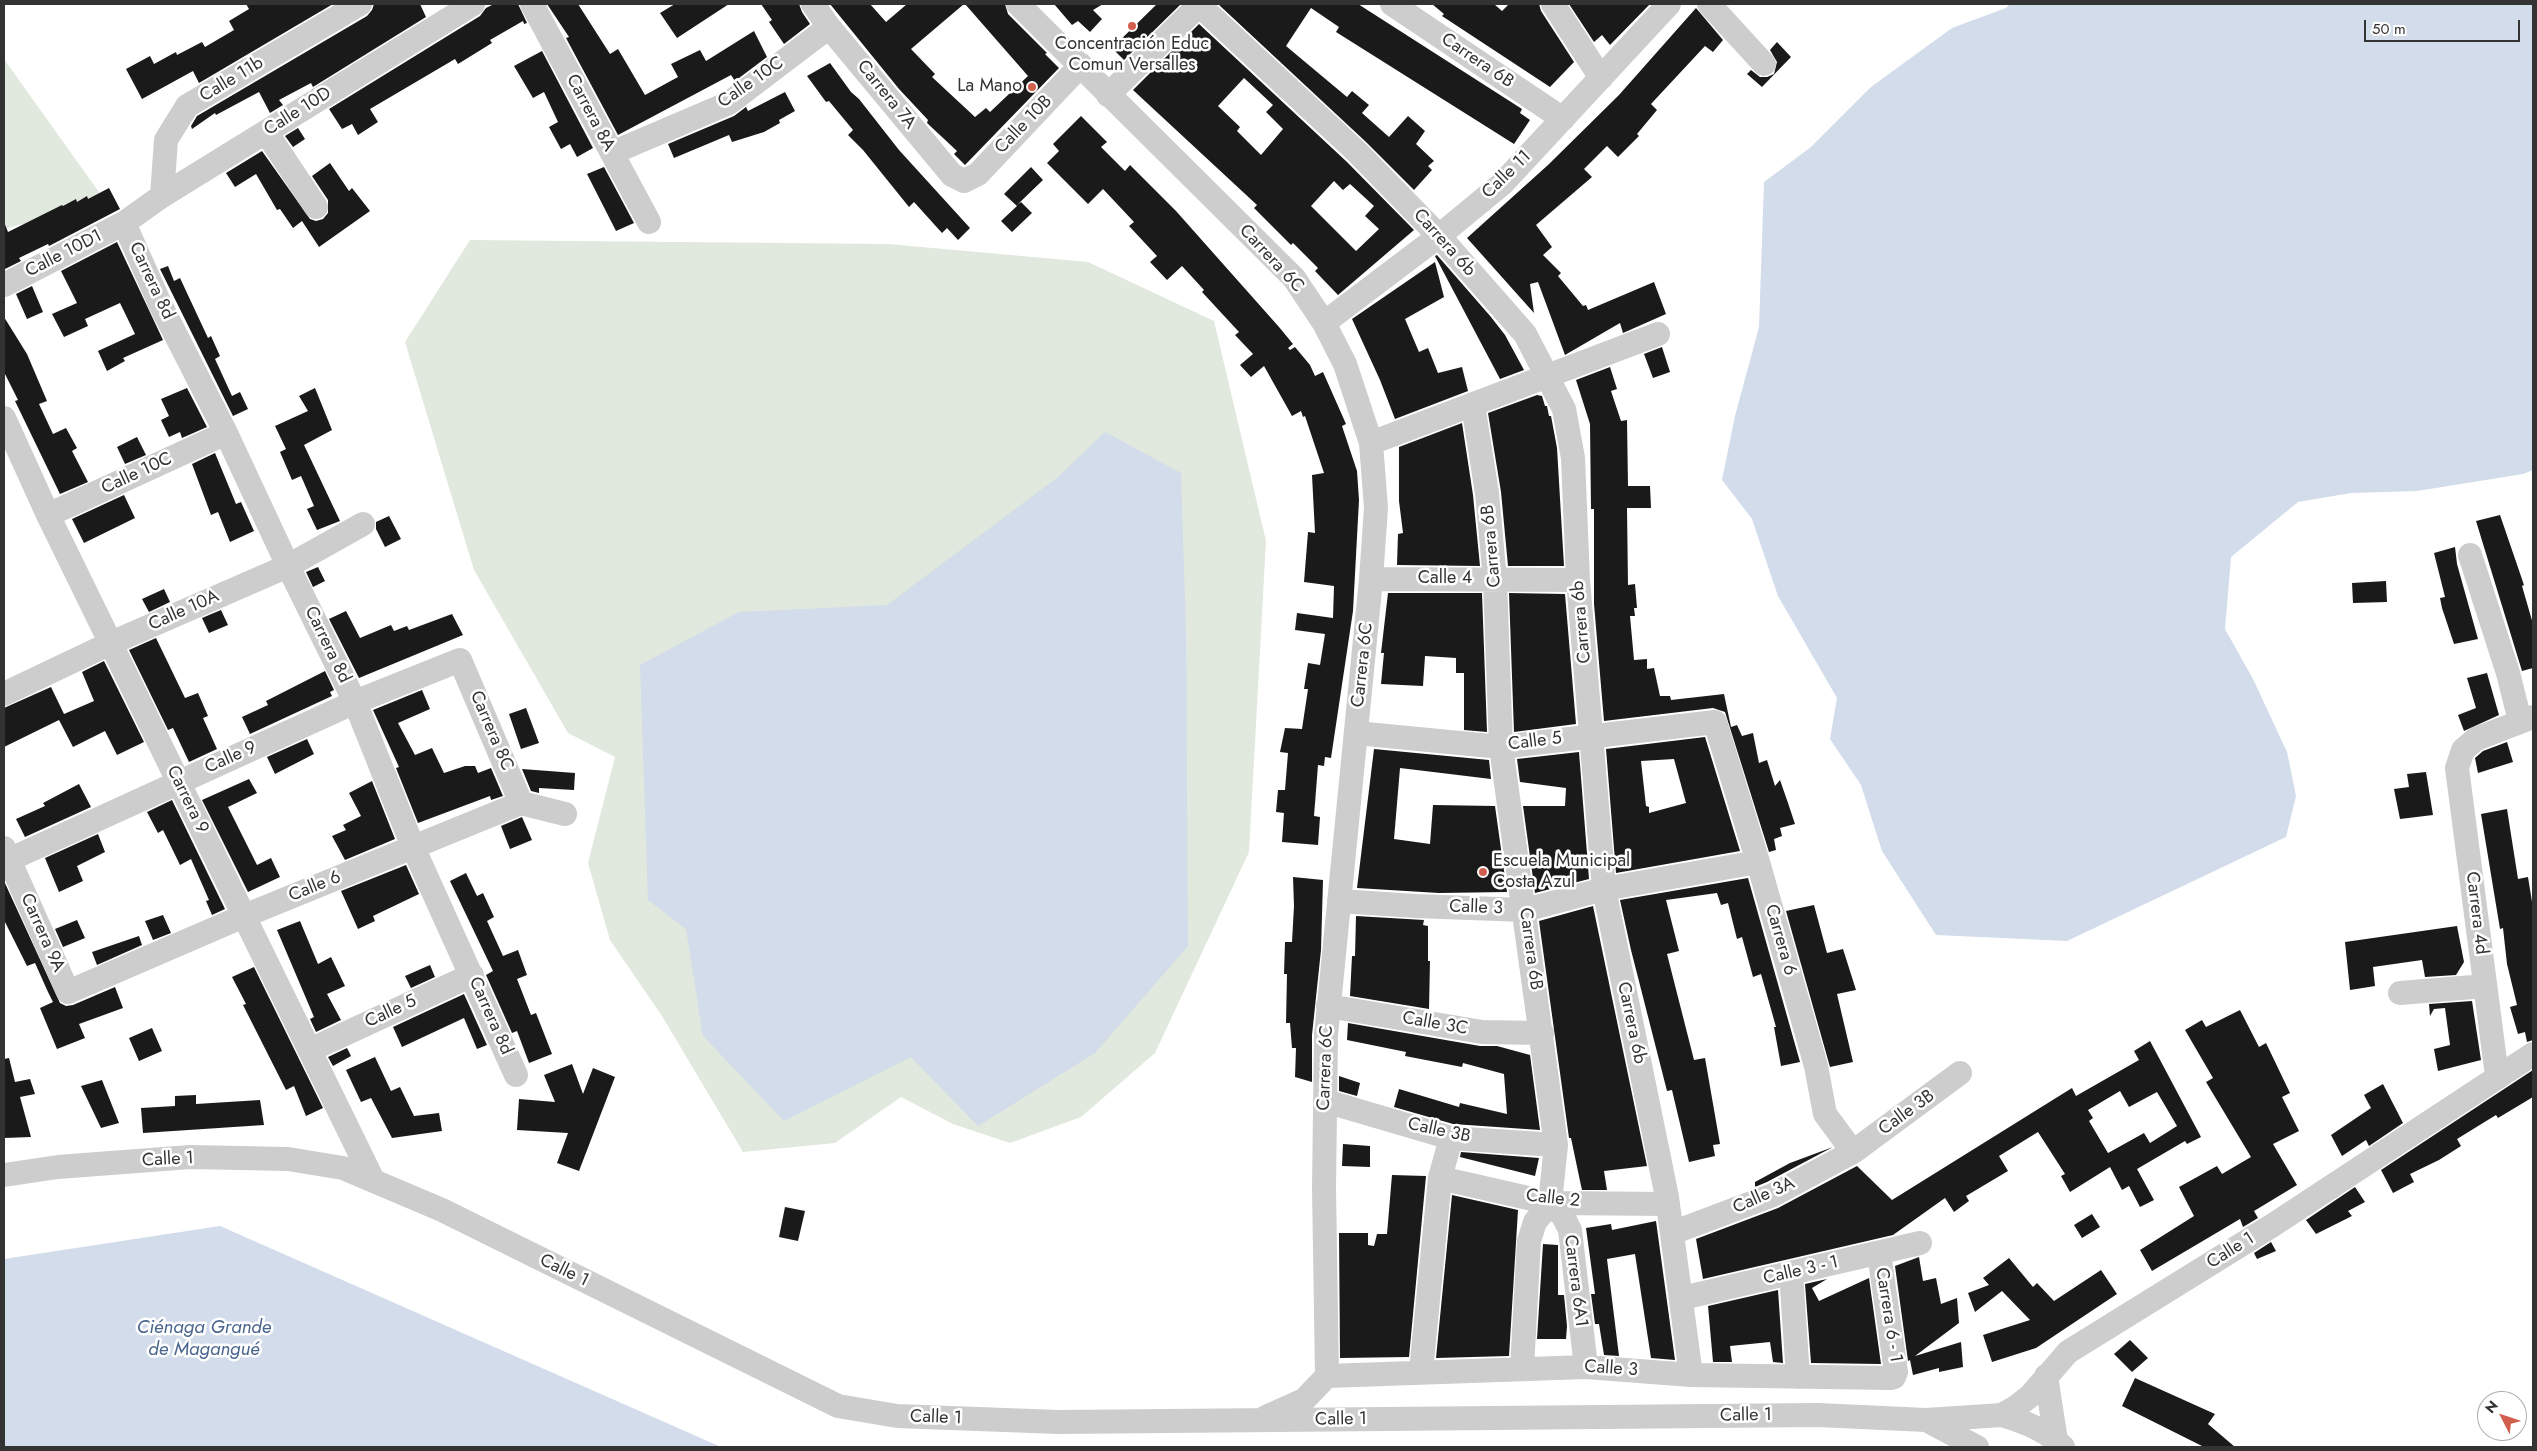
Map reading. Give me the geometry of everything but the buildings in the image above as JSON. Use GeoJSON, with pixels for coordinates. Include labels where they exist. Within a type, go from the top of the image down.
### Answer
{"type":"FeatureCollection","features":[{"type":"Feature","properties":{"kind":"street","name":"Calle 11b"},"geometry":{"type":"LineString","coordinates":[[162,196],[166,140],[187,106],[360,4]]}},
{"type":"Feature","properties":{"kind":"street","name":"Calle 10D"},"geometry":{"type":"LineString","coordinates":[[124,223],[162,196],[472,4]]}},
{"type":"Feature","properties":{"kind":"street","name":"Carrera 8A"},"geometry":{"type":"LineString","coordinates":[[532,4],[649,222]]}},
{"type":"Feature","properties":{"kind":"street","name":"Carrera 7A"},"geometry":{"type":"LineString","coordinates":[[813,4],[829,27],[952,175],[964,181]]}},
{"type":"Feature","properties":{"kind":"street","name":"Carrera 6C"},"geometry":{"type":"LineString","coordinates":[[1018,4],[1080,65],[1108,96],[1294,278],[1324,323],[1345,364],[1371,443],[1376,508],[1372,579],[1328,1006],[1324,1186],[1327,1376]]}},
{"type":"Feature","properties":{"kind":"street"},"geometry":{"type":"LineString","coordinates":[[1108,96],[1200,4]]}},
{"type":"Feature","properties":{"kind":"street","name":"Carrera 6b"},"geometry":{"type":"LineString","coordinates":[[1200,4],[1357,152],[1439,236],[1525,334],[1564,408],[1573,458],[1578,580],[1604,889],[1668,1204],[1691,1375]]}},
{"type":"Feature","properties":{"kind":"street","name":"Carrera 6B"},"geometry":{"type":"LineString","coordinates":[[1392,4],[1563,119]]}},
{"type":"Feature","properties":{"kind":"street"},"geometry":{"type":"LineString","coordinates":[[1553,4],[1601,78]]}},
{"type":"Feature","properties":{"kind":"street","name":"Calle 11"},"geometry":{"type":"LineString","coordinates":[[1324,323],[1439,236],[1502,184],[1668,4]]}},
{"type":"Feature","properties":{"kind":"street"},"geometry":{"type":"LineString","coordinates":[[1709,4],[1764,64]]}},
{"type":"Feature","properties":{"kind":"street","name":"Calle 10C"},"geometry":{"type":"LineString","coordinates":[[612,153],[729,103],[829,27]]}},
{"type":"Feature","properties":{"kind":"street","name":"Calle 10B"},"geometry":{"type":"LineString","coordinates":[[964,181],[978,174],[1080,65]]}},
{"type":"Feature","properties":{"kind":"street"},"geometry":{"type":"LineString","coordinates":[[266,132],[316,206]]}},
{"type":"Feature","properties":{"kind":"street","name":"Calle 10D1"},"geometry":{"type":"LineString","coordinates":[[4,285],[124,223]]}},
{"type":"Feature","properties":{"kind":"street","name":"Carrera 8d"},"geometry":{"type":"LineString","coordinates":[[124,223],[162,306],[226,433],[288,566],[355,702],[414,847],[516,1075]]}},
{"type":"Feature","properties":{"kind":"street"},"geometry":{"type":"LineString","coordinates":[[1371,443],[1658,334]]}},
{"type":"Feature","properties":{"kind":"street","name":"Carrera 6B"},"geometry":{"type":"LineString","coordinates":[[1473,405],[1487,493],[1495,580],[1501,747],[1556,1145],[1550,1203]]}},
{"type":"Feature","properties":{"kind":"street","name":"Carrera 9"},"geometry":{"type":"LineString","coordinates":[[4,418],[48,515],[374,1180]]}},
{"type":"Feature","properties":{"kind":"street","name":"Calle 10C"},"geometry":{"type":"LineString","coordinates":[[48,515],[226,433]]}},
{"type":"Feature","properties":{"kind":"street","name":"Calle 10A"},"geometry":{"type":"LineString","coordinates":[[4,694],[111,643],[288,566],[363,524]]}},
{"type":"Feature","properties":{"kind":"street"},"geometry":{"type":"LineString","coordinates":[[2470,555],[2508,673],[2527,719]]}},
{"type":"Feature","properties":{"kind":"street","name":"Calle 4"},"geometry":{"type":"LineString","coordinates":[[1372,579],[1578,580]]}},
{"type":"Feature","properties":{"kind":"street","name":"Calle 9"},"geometry":{"type":"LineString","coordinates":[[6,856],[179,782],[355,702],[460,660]]}},
{"type":"Feature","properties":{"kind":"street","name":"Carrera 8C"},"geometry":{"type":"LineString","coordinates":[[460,660],[521,803]]}},
{"type":"Feature","properties":{"kind":"street","name":"Carrera 4d"},"geometry":{"type":"LineString","coordinates":[[2497,1076],[2457,768],[2462,750],[2476,739],[2527,719]]}},
{"type":"Feature","properties":{"kind":"street","name":"Calle 5"},"geometry":{"type":"LineString","coordinates":[[1356,733],[1501,747],[1715,722]]}},
{"type":"Feature","properties":{"kind":"street","name":"Carrera 6"},"geometry":{"type":"LineString","coordinates":[[1715,722],[1758,862],[1816,1066],[1825,1114],[1853,1152]]}},
{"type":"Feature","properties":{"kind":"street"},"geometry":{"type":"LineString","coordinates":[[521,803],[565,814]]}},
{"type":"Feature","properties":{"kind":"street","name":"Calle 6"},"geometry":{"type":"LineString","coordinates":[[68,992],[244,916],[521,803]]}},
{"type":"Feature","properties":{"kind":"street","name":"Carrera 9A"},"geometry":{"type":"LineString","coordinates":[[6,856],[68,992]]}},
{"type":"Feature","properties":{"kind":"street","name":"Calle 3"},"geometry":{"type":"LineString","coordinates":[[1339,901],[1525,910],[1604,889],[1758,862]]}},
{"type":"Feature","properties":{"kind":"street","name":"Calle 5"},"geometry":{"type":"LineString","coordinates":[[310,1050],[472,975]]}},
{"type":"Feature","properties":{"kind":"street"},"geometry":{"type":"LineString","coordinates":[[2400,993],[2485,986]]}},
{"type":"Feature","properties":{"kind":"street","name":"Calle 3C"},"geometry":{"type":"LineString","coordinates":[[1328,1006],[1482,1032],[1542,1033]]}},
{"type":"Feature","properties":{"kind":"street","name":"Calle 1"},"geometry":{"type":"LineString","coordinates":[[4,1175],[58,1167],[190,1157],[288,1159],[343,1168],[442,1210],[838,1406],[897,1416],[1049,1422],[1818,1415],[1926,1420],[2002,1415],[2030,1396],[2068,1352],[2274,1225],[2533,1054]]}},
{"type":"Feature","properties":{"kind":"street","name":"Calle 3B"},"geometry":{"type":"LineString","coordinates":[[1853,1152],[1960,1073]]}},
{"type":"Feature","properties":{"kind":"street","name":"Calle 3B"},"geometry":{"type":"LineString","coordinates":[[1325,1101],[1451,1138],[1556,1145]]}},
{"type":"Feature","properties":{"kind":"street"},"geometry":{"type":"LineString","coordinates":[[1421,1371],[1440,1178],[1451,1138]]}},
{"type":"Feature","properties":{"kind":"street","name":"Calle 3A"},"geometry":{"type":"LineString","coordinates":[[1672,1233],[1773,1195],[1853,1152]]}},
{"type":"Feature","properties":{"kind":"street","name":"Calle 2"},"geometry":{"type":"LineString","coordinates":[[1440,1178],[1550,1203],[1668,1204]]}},
{"type":"Feature","properties":{"kind":"street"},"geometry":{"type":"LineString","coordinates":[[1522,1368],[1529,1241],[1535,1222],[1550,1203]]}},
{"type":"Feature","properties":{"kind":"street","name":"Carrera 6A1"},"geometry":{"type":"LineString","coordinates":[[1550,1203],[1563,1216],[1570,1230],[1586,1367]]}},
{"type":"Feature","properties":{"kind":"street","name":"Calle 3 - 1"},"geometry":{"type":"LineString","coordinates":[[1682,1298],[1920,1243]]}},
{"type":"Feature","properties":{"kind":"street","name":"Carrera 6 - 1"},"geometry":{"type":"LineString","coordinates":[[1878,1253],[1896,1372],[1894,1377]]}},
{"type":"Feature","properties":{"kind":"street"},"geometry":{"type":"LineString","coordinates":[[1791,1273],[1798,1377]]}},
{"type":"Feature","properties":{"kind":"street","name":"Calle 3"},"geometry":{"type":"LineString","coordinates":[[1327,1376],[1421,1371],[1586,1367],[1691,1375],[1894,1377]]}},
{"type":"Feature","properties":{"kind":"street"},"geometry":{"type":"LineString","coordinates":[[1260,1420],[1304,1400],[1327,1376]]}},
{"type":"Feature","properties":{"kind":"street"},"geometry":{"type":"LineString","coordinates":[[2046,1376],[2058,1445]]}},
{"type":"Feature","properties":{"kind":"street"},"geometry":{"type":"LineString","coordinates":[[2002,1415],[2028,1423],[2058,1445]]}},
{"type":"Feature","properties":{"kind":"street","name":"Calle 1"},"geometry":{"type":"LineString","coordinates":[[1926,1420],[1976,1447]]}},
{"type":"Feature","properties":{"kind":"shaded area"},"geometry":{"type":"Polygon","coordinates":[[[4,59],[106,202],[4,229],[4,59]]]}},
{"type":"Feature","properties":{"kind":"shaded area"},"geometry":{"type":"Polygon","coordinates":[[[470,240],[888,244],[1088,262],[1214,321],[1266,541],[1249,852],[1155,1053],[1081,1117],[1010,1143],[953,1124],[901,1097],[835,1143],[743,1152],[662,1016],[610,940],[588,863],[615,757],[568,733],[474,570],[405,342],[470,240]]]}},
{"type":"Feature","properties":{"kind":"water"},"geometry":{"type":"Polygon","coordinates":[[[2010,4],[2533,4],[2533,470],[2523,474],[2417,491],[2351,493],[2298,502],[2231,557],[2225,629],[2253,679],[2287,752],[2296,796],[2286,837],[2067,941],[1936,935],[1882,851],[1861,785],[1830,739],[1837,698],[1778,596],[1752,519],[1722,480],[1735,416],[1759,327],[1764,182],[1811,147],[1871,87],[1952,28],[2006,8],[2010,4]]]}},
{"type":"Feature","properties":{"kind":"water"},"geometry":{"type":"Polygon","coordinates":[[[1105,432],[1181,473],[1186,631],[1188,946],[1095,1053],[978,1126],[911,1057],[784,1121],[703,1036],[686,929],[648,900],[640,665],[739,612],[887,605],[1058,477],[1105,432]]]}},
{"type":"Feature","properties":{"kind":"water","name":"Ciénaga Grande de Magangué"},"geometry":{"type":"Polygon","coordinates":[[[220,1226],[721,1447],[4,1447],[4,1259],[220,1226]]]}},
{"type":"Feature","properties":{"kind":"place","name":"Concentración Educ Comun Versalles"},"geometry":{"type":"Point","coordinates":[1132,26]}},
{"type":"Feature","properties":{"kind":"place","name":"La Mano"},"geometry":{"type":"Point","coordinates":[1032,87]}},
{"type":"Feature","properties":{"kind":"place","name":"Escuela Municipal Costa Azul"},"geometry":{"type":"Point","coordinates":[1483,872]}}]}
